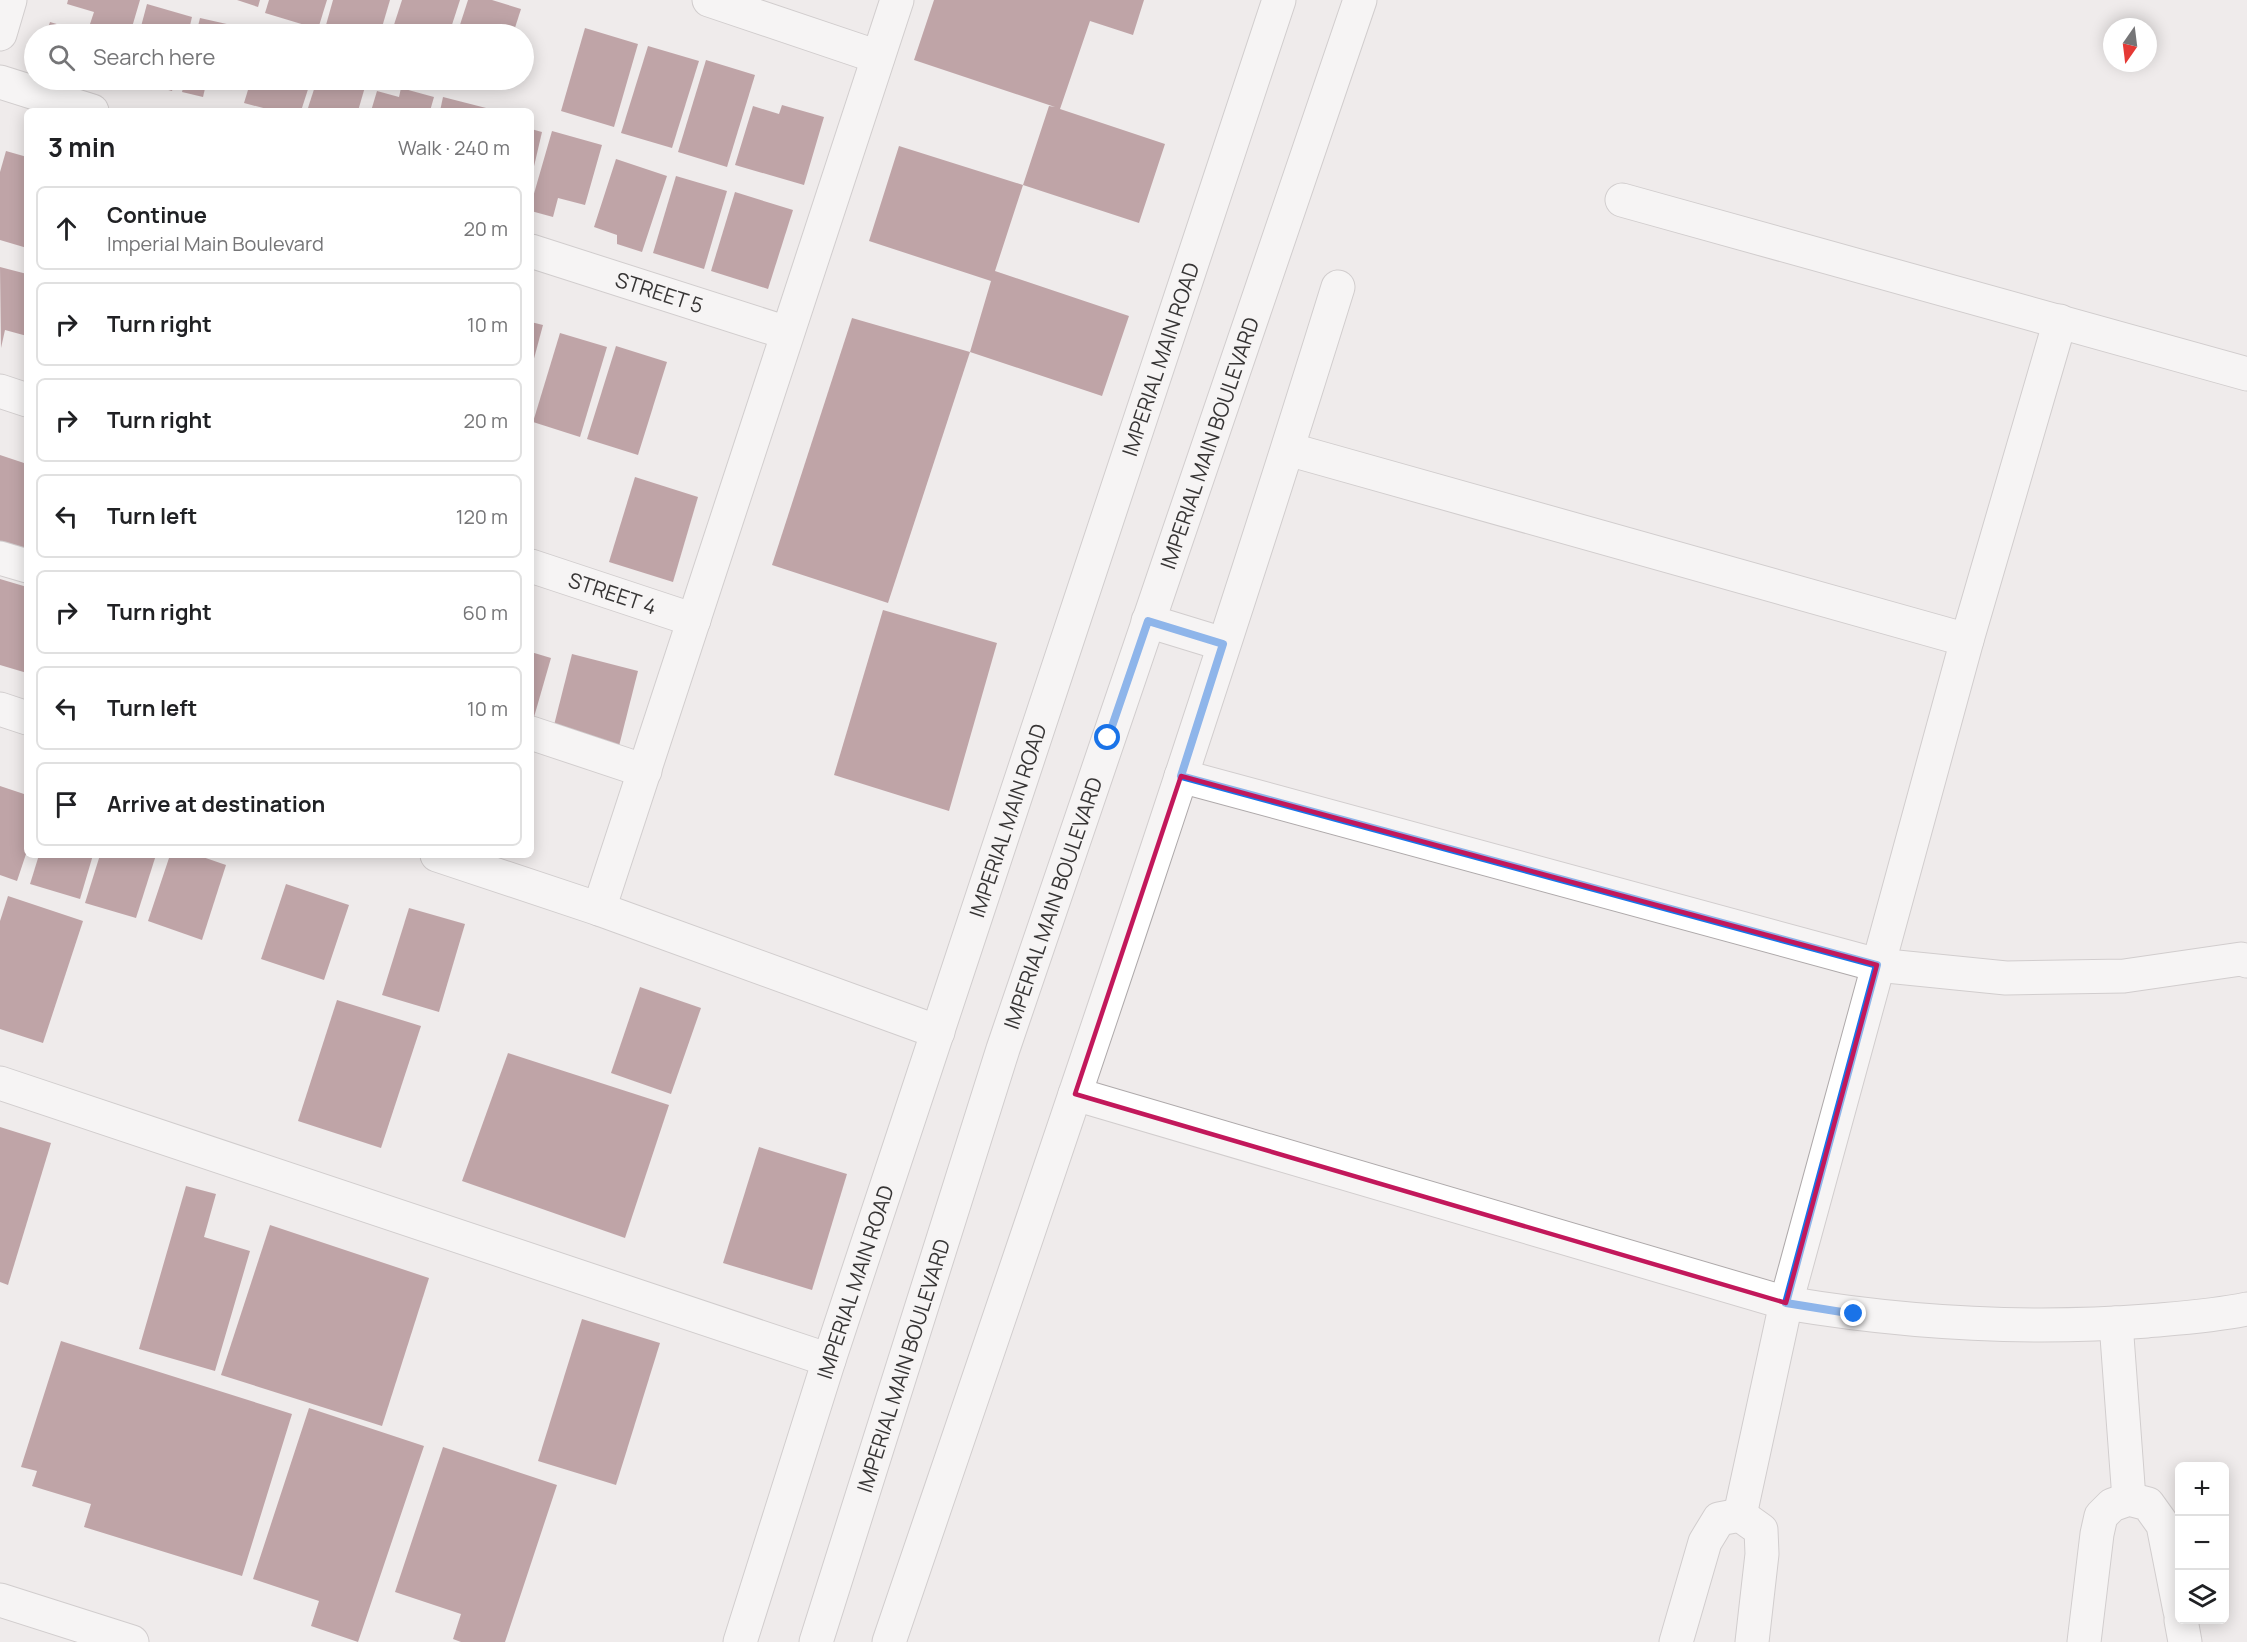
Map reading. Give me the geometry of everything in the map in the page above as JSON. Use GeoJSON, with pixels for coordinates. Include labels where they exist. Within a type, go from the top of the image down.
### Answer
{"type":"FeatureCollection","features":[{"type":"Feature","properties":{"kind":"street"},"geometry":{"type":"LineString","coordinates":[[0,34],[10,0]]}},
{"type":"Feature","properties":{"kind":"street"},"geometry":{"type":"LineString","coordinates":[[710,0],[878,57]]}},
{"type":"Feature","properties":{"kind":"street"},"geometry":{"type":"LineString","coordinates":[[599,909],[897,0]]}},
{"type":"Feature","properties":{"kind":"street","name":"IMPERIAL MAIN ROAD"},"geometry":{"type":"LineString","coordinates":[[739,1639],[829,1360],[1279,0]]}},
{"type":"Feature","properties":{"kind":"street","name":"IMPERIAL MAIN BOULEVARD"},"geometry":{"type":"LineString","coordinates":[[816,1642],[1003,1048],[1360,0]]}},
{"type":"Feature","properties":{"kind":"street"},"geometry":{"type":"LineString","coordinates":[[0,82],[24,90]]}},
{"type":"Feature","properties":{"kind":"street"},"geometry":{"type":"LineString","coordinates":[[25,90],[82,108]]}},
{"type":"Feature","properties":{"kind":"street"},"geometry":{"type":"LineString","coordinates":[[1622,200],[2247,374]]}},
{"type":"Feature","properties":{"kind":"street","name":"STREET 5"},"geometry":{"type":"LineString","coordinates":[[534,252],[788,333]]}},
{"type":"Feature","properties":{"kind":"street"},"geometry":{"type":"LineString","coordinates":[[889,1642],[1181,776],[1288,449],[1338,287]]}},
{"type":"Feature","properties":{"kind":"street"},"geometry":{"type":"LineString","coordinates":[[1740,1515],[1786,1303],[1967,640],[2061,321]]}},
{"type":"Feature","properties":{"kind":"street"},"geometry":{"type":"LineString","coordinates":[[0,391],[24,399]]}},
{"type":"Feature","properties":{"kind":"street"},"geometry":{"type":"LineString","coordinates":[[1288,449],[1967,640]]}},
{"type":"Feature","properties":{"kind":"street"},"geometry":{"type":"LineString","coordinates":[[0,558],[24,565]]}},
{"type":"Feature","properties":{"kind":"street","name":"STREET 4"},"geometry":{"type":"LineString","coordinates":[[534,567],[694,621]]}},
{"type":"Feature","properties":{"kind":"street"},"geometry":{"type":"LineString","coordinates":[[1148,621],[1223,644]]}},
{"type":"Feature","properties":{"kind":"street"},"geometry":{"type":"LineString","coordinates":[[0,710],[24,717]]}},
{"type":"Feature","properties":{"kind":"street"},"geometry":{"type":"LineString","coordinates":[[534,734],[645,771]]}},
{"type":"Feature","properties":{"kind":"street"},"geometry":{"type":"LineString","coordinates":[[1181,776],[1877,965],[2006,978],[2124,976],[2245,953]]}},
{"type":"Feature","properties":{"kind":"street"},"geometry":{"type":"LineString","coordinates":[[446,858],[599,909],[938,1032]]}},
{"type":"Feature","properties":{"kind":"street"},"geometry":{"type":"LineString","coordinates":[[0,1083],[829,1360]]}},
{"type":"Feature","properties":{"kind":"street"},"geometry":{"type":"LineString","coordinates":[[1075,1094],[1786,1303],[1854,1314],[2013,1324],[2116,1323],[2218,1315],[2247,1309]]}},
{"type":"Feature","properties":{"kind":"street"},"geometry":{"type":"LineString","coordinates":[[2116,1323],[2128,1499]]}},
{"type":"Feature","properties":{"kind":"street"},"geometry":{"type":"LineString","coordinates":[[2084,1642],[2097,1534],[2101,1516],[2112,1505],[2128,1499],[2148,1504],[2163,1525],[2175,1586]]}},
{"type":"Feature","properties":{"kind":"street"},"geometry":{"type":"LineString","coordinates":[[1676,1642],[1706,1542],[1719,1519],[1740,1515],[1761,1530],[1762,1554],[1752,1642]]}},
{"type":"Feature","properties":{"kind":"street"},"geometry":{"type":"LineString","coordinates":[[0,1600],[132,1642]]}},
{"type":"Feature","properties":{"kind":"street"},"geometry":{"type":"LineString","coordinates":[[2182,1624],[2185,1642]]}},
{"type":"Feature","properties":{"kind":"highlighted area"},"geometry":{"type":"Polygon","coordinates":[[[1181,776],[1877,965],[1786,1303],[1075,1094],[1181,776]]]}},
{"type":"Feature","properties":{"kind":"building"},"geometry":{"type":"Polygon","coordinates":[[[68,0],[140,0],[133,24],[90,24],[94,12],[67,4],[68,0]]]}},
{"type":"Feature","properties":{"kind":"building"},"geometry":{"type":"Polygon","coordinates":[[[237,0],[260,0],[258,7],[237,0]]]}},
{"type":"Feature","properties":{"kind":"building"},"geometry":{"type":"Polygon","coordinates":[[[269,0],[327,0],[320,24],[301,24],[265,13],[269,0]]]}},
{"type":"Feature","properties":{"kind":"building"},"geometry":{"type":"Polygon","coordinates":[[[333,0],[390,0],[383,24],[326,24],[333,0]]]}},
{"type":"Feature","properties":{"kind":"building"},"geometry":{"type":"Polygon","coordinates":[[[402,0],[460,0],[452,24],[394,24],[402,0]]]}},
{"type":"Feature","properties":{"kind":"building"},"geometry":{"type":"Polygon","coordinates":[[[468,0],[492,0],[521,9],[516,24],[460,24],[468,0]]]}},
{"type":"Feature","properties":{"kind":"building"},"geometry":{"type":"Polygon","coordinates":[[[934,0],[1144,0],[1133,35],[1090,21],[1060,109],[1165,144],[1139,223],[1023,185],[1049,106],[1055,107],[914,60],[934,0]]]}},
{"type":"Feature","properties":{"kind":"building"},"geometry":{"type":"Polygon","coordinates":[[[147,4],[192,17],[190,24],[142,24],[147,4]]]}},
{"type":"Feature","properties":{"kind":"building"},"geometry":{"type":"Polygon","coordinates":[[[200,18],[227,24],[198,24],[200,18]]]}},
{"type":"Feature","properties":{"kind":"building"},"geometry":{"type":"Polygon","coordinates":[[[585,28],[638,44],[614,127],[561,111],[585,28]]]}},
{"type":"Feature","properties":{"kind":"building"},"geometry":{"type":"Polygon","coordinates":[[[648,46],[699,61],[672,148],[621,133],[648,46]]]}},
{"type":"Feature","properties":{"kind":"building"},"geometry":{"type":"Polygon","coordinates":[[[706,60],[755,75],[727,167],[678,152],[706,60]]]}},
{"type":"Feature","properties":{"kind":"building"},"geometry":{"type":"Polygon","coordinates":[[[182,90],[205,90],[203,97],[182,92],[182,90]]]}},
{"type":"Feature","properties":{"kind":"building"},"geometry":{"type":"Polygon","coordinates":[[[248,90],[308,90],[302,108],[263,108],[244,103],[248,90]]]}},
{"type":"Feature","properties":{"kind":"building"},"geometry":{"type":"Polygon","coordinates":[[[314,90],[364,90],[359,108],[308,108],[314,90]]]}},
{"type":"Feature","properties":{"kind":"building"},"geometry":{"type":"Polygon","coordinates":[[[401,90],[408,90],[434,97],[431,108],[372,108],[377,91],[399,97],[401,90]]]}},
{"type":"Feature","properties":{"kind":"building"},"geometry":{"type":"Polygon","coordinates":[[[443,97],[486,108],[441,108],[443,97]]]}},
{"type":"Feature","properties":{"kind":"building"},"geometry":{"type":"Polygon","coordinates":[[[782,105],[824,117],[804,185],[735,165],[753,106],[779,114],[782,105]]]}},
{"type":"Feature","properties":{"kind":"building"},"geometry":{"type":"Polygon","coordinates":[[[534,130],[542,132],[534,166],[534,130]]]}},
{"type":"Feature","properties":{"kind":"building"},"geometry":{"type":"Polygon","coordinates":[[[552,131],[602,145],[585,205],[558,198],[553,217],[534,212],[534,194],[552,131]]]}},
{"type":"Feature","properties":{"kind":"building"},"geometry":{"type":"Polygon","coordinates":[[[899,146],[1023,185],[995,271],[1129,316],[1102,396],[970,352],[991,281],[869,241],[899,146]]]}},
{"type":"Feature","properties":{"kind":"building"},"geometry":{"type":"Polygon","coordinates":[[[6,151],[24,156],[24,247],[0,240],[0,172],[6,151]]]}},
{"type":"Feature","properties":{"kind":"building"},"geometry":{"type":"Polygon","coordinates":[[[616,159],[667,176],[642,252],[617,244],[617,235],[594,227],[616,159]]]}},
{"type":"Feature","properties":{"kind":"building"},"geometry":{"type":"Polygon","coordinates":[[[676,176],[727,191],[704,269],[653,253],[676,176]]]}},
{"type":"Feature","properties":{"kind":"building"},"geometry":{"type":"Polygon","coordinates":[[[735,192],[793,210],[768,289],[711,271],[735,192]]]}},
{"type":"Feature","properties":{"kind":"building"},"geometry":{"type":"Polygon","coordinates":[[[0,267],[24,273],[24,335],[5,330],[1,348],[0,267]]]}},
{"type":"Feature","properties":{"kind":"building"},"geometry":{"type":"Polygon","coordinates":[[[852,318],[970,352],[888,603],[772,565],[852,318]]]}},
{"type":"Feature","properties":{"kind":"building"},"geometry":{"type":"Polygon","coordinates":[[[534,323],[543,325],[534,359],[534,323]]]}},
{"type":"Feature","properties":{"kind":"building"},"geometry":{"type":"Polygon","coordinates":[[[560,333],[607,347],[580,437],[534,422],[560,333]]]}},
{"type":"Feature","properties":{"kind":"building"},"geometry":{"type":"Polygon","coordinates":[[[616,346],[667,362],[638,455],[587,439],[616,346]]]}},
{"type":"Feature","properties":{"kind":"building"},"geometry":{"type":"Polygon","coordinates":[[[0,455],[24,463],[24,555],[0,547],[0,455]]]}},
{"type":"Feature","properties":{"kind":"building"},"geometry":{"type":"Polygon","coordinates":[[[635,477],[698,497],[673,582],[609,562],[635,477]]]}},
{"type":"Feature","properties":{"kind":"building"},"geometry":{"type":"Polygon","coordinates":[[[0,579],[24,586],[24,672],[0,665],[0,579]]]}},
{"type":"Feature","properties":{"kind":"building"},"geometry":{"type":"Polygon","coordinates":[[[883,610],[997,643],[949,811],[834,775],[883,610]]]}},
{"type":"Feature","properties":{"kind":"building"},"geometry":{"type":"Polygon","coordinates":[[[534,653],[551,658],[534,717],[534,653]]]}},
{"type":"Feature","properties":{"kind":"building"},"geometry":{"type":"Polygon","coordinates":[[[572,654],[638,671],[618,750],[552,733],[572,654]]]}},
{"type":"Feature","properties":{"kind":"building"},"geometry":{"type":"Polygon","coordinates":[[[0,786],[24,794],[25,858],[17,881],[0,875],[0,786]]]}},
{"type":"Feature","properties":{"kind":"building"},"geometry":{"type":"Polygon","coordinates":[[[38,858],[92,858],[80,899],[30,884],[38,858]]]}},
{"type":"Feature","properties":{"kind":"building"},"geometry":{"type":"Polygon","coordinates":[[[99,858],[155,858],[136,918],[85,903],[99,858]]]}},
{"type":"Feature","properties":{"kind":"building"},"geometry":{"type":"Polygon","coordinates":[[[169,858],[206,858],[226,865],[202,940],[148,921],[169,858]]]}},
{"type":"Feature","properties":{"kind":"building"},"geometry":{"type":"Polygon","coordinates":[[[286,884],[349,905],[324,980],[261,959],[286,884]]]}},
{"type":"Feature","properties":{"kind":"building"},"geometry":{"type":"Polygon","coordinates":[[[8,896],[83,921],[43,1043],[0,1029],[0,921],[8,896]]]}},
{"type":"Feature","properties":{"kind":"building"},"geometry":{"type":"Polygon","coordinates":[[[409,908],[465,924],[439,1012],[382,995],[409,908]]]}},
{"type":"Feature","properties":{"kind":"building"},"geometry":{"type":"Polygon","coordinates":[[[640,987],[701,1008],[671,1094],[611,1073],[640,987]]]}},
{"type":"Feature","properties":{"kind":"building"},"geometry":{"type":"Polygon","coordinates":[[[337,1000],[421,1026],[381,1148],[298,1121],[337,1000]]]}},
{"type":"Feature","properties":{"kind":"building"},"geometry":{"type":"Polygon","coordinates":[[[508,1053],[669,1105],[625,1238],[462,1181],[508,1053]]]}},
{"type":"Feature","properties":{"kind":"building"},"geometry":{"type":"Polygon","coordinates":[[[0,1127],[51,1143],[8,1285],[0,1282],[0,1127]]]}},
{"type":"Feature","properties":{"kind":"building"},"geometry":{"type":"Polygon","coordinates":[[[759,1147],[847,1174],[812,1290],[723,1263],[759,1147]]]}},
{"type":"Feature","properties":{"kind":"building"},"geometry":{"type":"Polygon","coordinates":[[[186,1186],[216,1194],[204,1237],[250,1251],[215,1371],[139,1349],[186,1186]]]}},
{"type":"Feature","properties":{"kind":"building"},"geometry":{"type":"Polygon","coordinates":[[[270,1225],[429,1278],[382,1426],[221,1375],[270,1225]]]}},
{"type":"Feature","properties":{"kind":"building"},"geometry":{"type":"Polygon","coordinates":[[[582,1319],[660,1343],[616,1485],[538,1461],[582,1319]]]}},
{"type":"Feature","properties":{"kind":"building"},"geometry":{"type":"Polygon","coordinates":[[[61,1341],[292,1414],[242,1576],[84,1527],[91,1504],[32,1486],[37,1471],[21,1467],[61,1341]]]}},
{"type":"Feature","properties":{"kind":"building"},"geometry":{"type":"Polygon","coordinates":[[[309,1408],[424,1446],[358,1642],[311,1626],[319,1601],[253,1579],[309,1408]]]}},
{"type":"Feature","properties":{"kind":"building"},"geometry":{"type":"Polygon","coordinates":[[[443,1447],[557,1485],[505,1642],[461,1642],[453,1639],[461,1614],[395,1592],[443,1447]]]}},
{"type":"Feature","properties":{"kind":"route"},"geometry":{"type":"LineString","coordinates":[[1108,738],[1148,621],[1223,644],[1181,776],[1877,965],[1786,1303],[1854,1314]]}}]}
